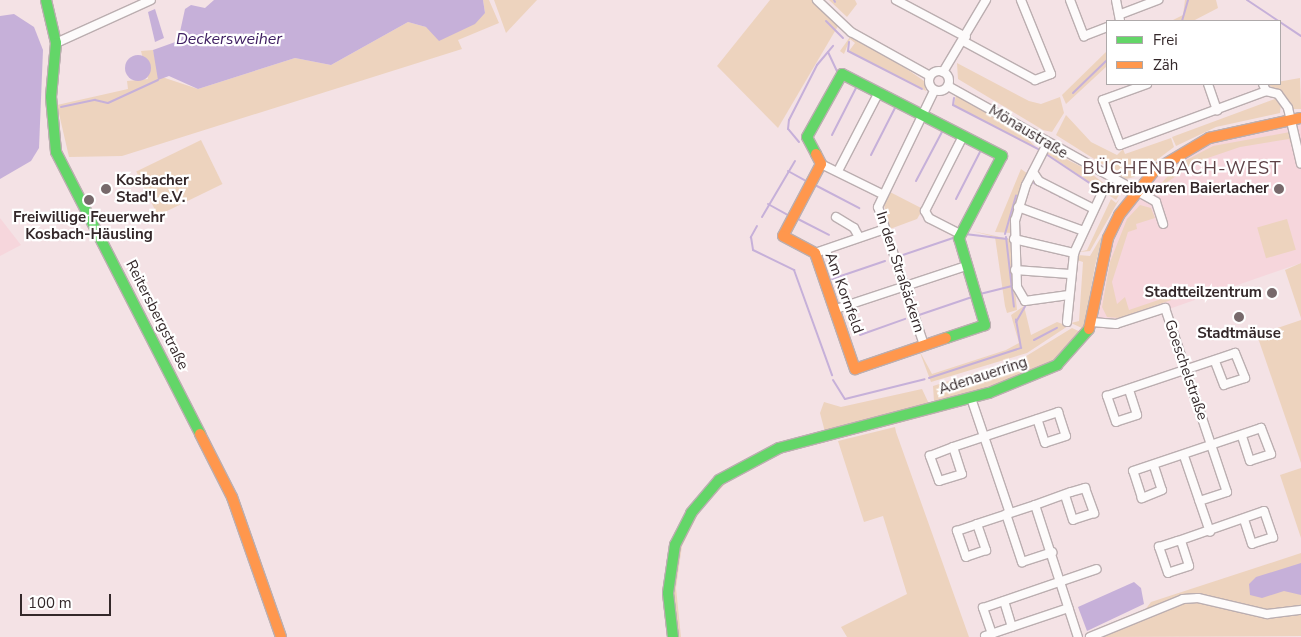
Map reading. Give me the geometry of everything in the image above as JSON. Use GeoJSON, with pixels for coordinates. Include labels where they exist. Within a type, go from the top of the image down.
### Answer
{"type":"FeatureCollection","features":[{"type":"Feature","properties":{"kind":"street","name":"Reitersbergstraße"},"geometry":{"type":"LineString","coordinates":[[46,0],[56,43],[51,97],[56,152],[232,498],[280,637]]}},
{"type":"Feature","properties":{"kind":"street"},"geometry":{"type":"LineString","coordinates":[[56,43],[151,0]]}},
{"type":"Feature","properties":{"kind":"street"},"geometry":{"type":"LineString","coordinates":[[817,0],[873,47],[930,76],[943,72],[965,39],[986,0]]}},
{"type":"Feature","properties":{"kind":"street"},"geometry":{"type":"LineString","coordinates":[[896,0],[1034,80],[1050,74],[1021,0]]}},
{"type":"Feature","properties":{"kind":"street"},"geometry":{"type":"LineString","coordinates":[[1070,0],[1084,36],[1106,26]]}},
{"type":"Feature","properties":{"kind":"street"},"geometry":{"type":"LineString","coordinates":[[1116,0],[1121,17],[1158,0]]}},
{"type":"Feature","properties":{"kind":"street"},"geometry":{"type":"LineString","coordinates":[[930,76],[934,91],[948,86],[943,72]]}},
{"type":"Feature","properties":{"kind":"street"},"geometry":{"type":"LineString","coordinates":[[882,194],[821,164],[806,140],[837,79],[845,74],[1002,156],[960,234],[966,266],[985,325],[924,345]]}},
{"type":"Feature","properties":{"kind":"street"},"geometry":{"type":"LineString","coordinates":[[1144,85],[1103,100],[1120,146],[1217,110],[1265,88],[1278,94],[1296,118],[1301,164]]}},
{"type":"Feature","properties":{"kind":"street"},"geometry":{"type":"LineString","coordinates":[[1208,85],[1217,110]]}},
{"type":"Feature","properties":{"kind":"street","name":"Mönaustraße"},"geometry":{"type":"LineString","coordinates":[[948,86],[1047,144],[1160,205],[1163,224]]}},
{"type":"Feature","properties":{"kind":"street","name":"In den Straßäckern"},"geometry":{"type":"LineString","coordinates":[[924,345],[878,207],[882,194],[934,91]]}},
{"type":"Feature","properties":{"kind":"street"},"geometry":{"type":"LineString","coordinates":[[838,171],[879,92]]}},
{"type":"Feature","properties":{"kind":"street","name":"Adenauerring"},"geometry":{"type":"LineString","coordinates":[[673,637],[668,593],[676,544],[691,513],[723,476],[779,448],[971,398],[1057,365],[1082,343],[1092,322],[1105,246],[1135,193],[1167,160],[1192,145],[1243,128],[1296,118]]}},
{"type":"Feature","properties":{"kind":"street"},"geometry":{"type":"LineString","coordinates":[[960,234],[929,218],[925,211],[963,136]]}},
{"type":"Feature","properties":{"kind":"street"},"geometry":{"type":"LineString","coordinates":[[1047,144],[1018,206],[1014,239],[1015,270],[1023,300],[1069,295]]}},
{"type":"Feature","properties":{"kind":"street","name":"Am Kornfeld"},"geometry":{"type":"LineString","coordinates":[[821,164],[783,236],[815,253],[836,309],[855,369],[924,345]]}},
{"type":"Feature","properties":{"kind":"street"},"geometry":{"type":"LineString","coordinates":[[1033,172],[1039,180],[1092,208]]}},
{"type":"Feature","properties":{"kind":"street"},"geometry":{"type":"LineString","coordinates":[[1067,322],[1070,274],[1074,253],[1081,230],[1102,193]]}},
{"type":"Feature","properties":{"kind":"street"},"geometry":{"type":"LineString","coordinates":[[1018,206],[1081,230]]}},
{"type":"Feature","properties":{"kind":"street"},"geometry":{"type":"LineString","coordinates":[[836,217],[854,228],[860,237]]}},
{"type":"Feature","properties":{"kind":"street"},"geometry":{"type":"LineString","coordinates":[[815,253],[885,229]]}},
{"type":"Feature","properties":{"kind":"street"},"geometry":{"type":"LineString","coordinates":[[1014,239],[1074,253]]}},
{"type":"Feature","properties":{"kind":"street"},"geometry":{"type":"LineString","coordinates":[[836,309],[966,266]]}},
{"type":"Feature","properties":{"kind":"street"},"geometry":{"type":"LineString","coordinates":[[1015,270],[1070,274]]}},
{"type":"Feature","properties":{"kind":"street","name":"Goeschelstraße"},"geometry":{"type":"LineString","coordinates":[[1092,322],[1116,324],[1165,308],[1227,492],[1199,501]]}},
{"type":"Feature","properties":{"kind":"street"},"geometry":{"type":"LineString","coordinates":[[1129,390],[1137,415],[1116,422],[1107,396],[1215,361],[1235,352],[1244,378],[1224,385],[1215,361]]}},
{"type":"Feature","properties":{"kind":"street"},"geometry":{"type":"LineString","coordinates":[[971,398],[1022,562],[1052,552]]}},
{"type":"Feature","properties":{"kind":"street"},"geometry":{"type":"LineString","coordinates":[[953,447],[962,474],[938,481],[930,456],[953,447],[984,437],[1037,419],[1058,412],[1066,436],[1045,443],[1037,419]]}},
{"type":"Feature","properties":{"kind":"street"},"geometry":{"type":"LineString","coordinates":[[1154,466],[1162,490],[1142,498],[1133,471],[1242,437],[1261,428],[1271,454],[1250,461],[1242,437]]}},
{"type":"Feature","properties":{"kind":"street"},"geometry":{"type":"LineString","coordinates":[[1184,456],[1210,532]]}},
{"type":"Feature","properties":{"kind":"street"},"geometry":{"type":"LineString","coordinates":[[977,524],[986,550],[966,557],[957,531],[977,524],[1008,514],[1035,504],[1085,488],[1094,513],[1073,520],[1064,495]]}},
{"type":"Feature","properties":{"kind":"street"},"geometry":{"type":"LineString","coordinates":[[1035,504],[1078,637]]}},
{"type":"Feature","properties":{"kind":"street"},"geometry":{"type":"LineString","coordinates":[[1181,542],[1189,566],[1168,573],[1159,547],[1181,542],[1264,511],[1273,537],[1252,544],[1244,520]]}},
{"type":"Feature","properties":{"kind":"street"},"geometry":{"type":"LineString","coordinates":[[1068,608],[988,635],[983,608],[1098,569]]}},
{"type":"Feature","properties":{"kind":"street"},"geometry":{"type":"LineString","coordinates":[[1090,637],[1135,616],[1190,598],[1260,613],[1301,610]]}},
{"type":"Feature","properties":{"kind":"street"},"geometry":{"type":"LineString","coordinates":[[1004,601],[1012,627]]}},
{"type":"Feature","properties":{"kind":"shaded area"},"geometry":{"type":"Polygon","coordinates":[[[483,0],[489,0],[499,23],[458,40],[462,49],[122,156],[69,157],[57,105],[128,89],[127,81],[148,79],[141,51],[153,50],[159,76],[198,89],[295,58],[331,65],[408,22],[426,27],[485,13],[483,0]]]}},
{"type":"Feature","properties":{"kind":"shaded area"},"geometry":{"type":"Polygon","coordinates":[[[494,0],[537,0],[506,33],[494,0]]]}},
{"type":"Feature","properties":{"kind":"shaded area"},"geometry":{"type":"Polygon","coordinates":[[[770,0],[814,0],[838,26],[778,128],[717,66],[770,0]]]}},
{"type":"Feature","properties":{"kind":"shaded area"},"geometry":{"type":"Polygon","coordinates":[[[829,0],[855,0],[857,4],[847,17],[829,0]]]}},
{"type":"Feature","properties":{"kind":"shaded area"},"geometry":{"type":"Polygon","coordinates":[[[1185,0],[1216,0],[1218,8],[1195,20],[1173,20],[1183,15],[1185,0]]]}},
{"type":"Feature","properties":{"kind":"shaded area"},"geometry":{"type":"Polygon","coordinates":[[[850,37],[904,67],[924,81],[926,91],[849,51],[855,43],[850,39],[844,54],[840,51],[850,37]]]}},
{"type":"Feature","properties":{"kind":"shaded area"},"geometry":{"type":"Polygon","coordinates":[[[1106,52],[1106,67],[1066,104],[1062,95],[1106,52]]]}},
{"type":"Feature","properties":{"kind":"shaded area"},"geometry":{"type":"Polygon","coordinates":[[[957,63],[1029,101],[1041,104],[1060,97],[1064,113],[1052,132],[1043,130],[958,79],[957,63]]]}},
{"type":"Feature","properties":{"kind":"shaded area"},"geometry":{"type":"Polygon","coordinates":[[[1300,78],[1301,109],[1293,109],[1278,90],[1268,85],[1281,85],[1281,81],[1300,78]]]}},
{"type":"Feature","properties":{"kind":"shaded area"},"geometry":{"type":"Polygon","coordinates":[[[1273,94],[1281,104],[1280,113],[1216,127],[1176,146],[1172,137],[1275,99],[1273,94]]]}},
{"type":"Feature","properties":{"kind":"shaded area"},"geometry":{"type":"Polygon","coordinates":[[[956,95],[1014,126],[1038,149],[954,105],[956,95]]]}},
{"type":"Feature","properties":{"kind":"shaded area"},"geometry":{"type":"Polygon","coordinates":[[[1066,115],[1091,142],[1117,155],[1123,149],[1125,154],[1171,138],[1174,147],[1134,177],[1126,179],[1056,135],[1066,115]]]}},
{"type":"Feature","properties":{"kind":"shaded area"},"geometry":{"type":"Polygon","coordinates":[[[1301,122],[1301,263],[1169,309],[1113,322],[1091,318],[1101,258],[1132,194],[1178,154],[1223,135],[1301,122]]]}},
{"type":"Feature","properties":{"kind":"shaded area"},"geometry":{"type":"Polygon","coordinates":[[[1290,132],[1294,152],[1289,139],[1240,147],[1199,161],[1155,190],[1179,164],[1213,146],[1290,132]]]}},
{"type":"Feature","properties":{"kind":"shaded area"},"geometry":{"type":"Polygon","coordinates":[[[201,140],[222,184],[158,216],[136,172],[201,140]]]}},
{"type":"Feature","properties":{"kind":"shaded area"},"geometry":{"type":"Polygon","coordinates":[[[1052,152],[1084,168],[1119,195],[1116,200],[1046,153],[1052,152]]]}},
{"type":"Feature","properties":{"kind":"shaded area"},"geometry":{"type":"Polygon","coordinates":[[[1021,169],[1028,174],[1012,233],[995,232],[1021,169]]]}},
{"type":"Feature","properties":{"kind":"shaded area"},"geometry":{"type":"Polygon","coordinates":[[[890,192],[923,209],[917,219],[890,229],[884,205],[890,192]]]}},
{"type":"Feature","properties":{"kind":"shaded area"},"geometry":{"type":"Polygon","coordinates":[[[1120,198],[1090,251],[1079,252],[1087,250],[1111,199],[1116,203],[1120,198]]]}},
{"type":"Feature","properties":{"kind":"shaded area"},"geometry":{"type":"Polygon","coordinates":[[[1140,205],[1151,208],[1155,218],[1136,224],[1137,229],[1128,232],[1112,282],[1117,304],[1125,297],[1129,310],[1179,293],[1180,297],[1119,318],[1107,317],[1102,307],[1110,262],[1127,219],[1140,205]]]}},
{"type":"Feature","properties":{"kind":"shaded area"},"geometry":{"type":"Polygon","coordinates":[[[0,218],[21,245],[0,256],[0,218]]]}},
{"type":"Feature","properties":{"kind":"shaded area"},"geometry":{"type":"Polygon","coordinates":[[[1287,219],[1296,250],[1266,258],[1257,228],[1287,219]]]}},
{"type":"Feature","properties":{"kind":"shaded area"},"geometry":{"type":"Polygon","coordinates":[[[972,231],[1010,239],[1017,310],[1007,313],[995,237],[972,231]]]}},
{"type":"Feature","properties":{"kind":"shaded area"},"geometry":{"type":"Polygon","coordinates":[[[1104,232],[1095,266],[1084,329],[1071,323],[1079,321],[1083,262],[1077,260],[1078,255],[1090,256],[1104,232]]]}},
{"type":"Feature","properties":{"kind":"shaded area"},"geometry":{"type":"Polygon","coordinates":[[[1301,263],[1301,318],[1285,270],[1301,263]]]}},
{"type":"Feature","properties":{"kind":"shaded area"},"geometry":{"type":"Polygon","coordinates":[[[1024,306],[1031,335],[1057,322],[1068,326],[1027,353],[931,382],[919,350],[932,374],[1006,350],[1019,343],[1011,315],[1024,306]]]}},
{"type":"Feature","properties":{"kind":"shaded area"},"geometry":{"type":"Polygon","coordinates":[[[1301,320],[1301,463],[1257,335],[1301,320]]]}},
{"type":"Feature","properties":{"kind":"shaded area"},"geometry":{"type":"Polygon","coordinates":[[[1072,328],[1083,333],[1078,341],[1048,366],[963,397],[961,394],[934,401],[933,386],[1023,358],[1072,328]]]}},
{"type":"Feature","properties":{"kind":"shaded area"},"geometry":{"type":"Polygon","coordinates":[[[922,389],[930,406],[825,432],[820,413],[824,402],[841,407],[922,389]]]}},
{"type":"Feature","properties":{"kind":"shaded area"},"geometry":{"type":"Polygon","coordinates":[[[957,408],[783,453],[726,483],[700,510],[682,546],[676,588],[681,637],[676,637],[671,589],[675,557],[696,511],[721,483],[749,464],[781,451],[957,408]]]}},
{"type":"Feature","properties":{"kind":"shaded area"},"geometry":{"type":"Polygon","coordinates":[[[895,427],[969,637],[847,637],[841,627],[907,594],[883,516],[864,522],[838,441],[895,427]]]}},
{"type":"Feature","properties":{"kind":"shaded area"},"geometry":{"type":"Polygon","coordinates":[[[1301,468],[1301,538],[1280,475],[1301,468]]]}},
{"type":"Feature","properties":{"kind":"shaded area"},"geometry":{"type":"Polygon","coordinates":[[[1301,553],[1301,636],[1103,637],[1135,623],[1151,602],[1301,553]]]}},
{"type":"Feature","properties":{"kind":"water","name":"Deckersweiher"},"geometry":{"type":"Polygon","coordinates":[[[214,0],[483,0],[485,13],[475,24],[439,41],[426,27],[408,22],[331,65],[295,58],[198,89],[169,76],[158,80],[153,50],[178,41],[185,9],[191,5],[205,8],[214,0]]]}},
{"type":"Feature","properties":{"kind":"water"},"geometry":{"type":"Polygon","coordinates":[[[155,9],[164,38],[155,42],[148,12],[155,9]]]}},
{"type":"Feature","properties":{"kind":"water"},"geometry":{"type":"Polygon","coordinates":[[[14,14],[34,27],[43,50],[39,148],[31,161],[0,179],[0,16],[14,14]]]}},
{"type":"Feature","properties":{"kind":"water"},"geometry":{"type":"Polygon","coordinates":[[[138,55],[147,59],[151,68],[147,77],[138,81],[129,77],[125,68],[129,59],[138,55]]]}},
{"type":"Feature","properties":{"kind":"water"},"geometry":{"type":"Polygon","coordinates":[[[1301,563],[1301,595],[1284,591],[1262,598],[1250,595],[1249,584],[1256,577],[1301,563]]]}},
{"type":"Feature","properties":{"kind":"water"},"geometry":{"type":"Polygon","coordinates":[[[1134,582],[1141,588],[1144,604],[1087,631],[1078,607],[1134,582]]]}},
{"type":"Feature","properties":{"kind":"waterway"},"geometry":{"type":"LineString","coordinates":[[1182,20],[1188,0]]}},
{"type":"Feature","properties":{"kind":"waterway"},"geometry":{"type":"LineString","coordinates":[[1247,0],[1277,20]]}},
{"type":"Feature","properties":{"kind":"waterway"},"geometry":{"type":"LineString","coordinates":[[826,21],[843,38]]}},
{"type":"Feature","properties":{"kind":"waterway"},"geometry":{"type":"LineString","coordinates":[[1281,23],[1301,36]]}},
{"type":"Feature","properties":{"kind":"waterway"},"geometry":{"type":"LineString","coordinates":[[849,42],[848,51],[922,89]]}},
{"type":"Feature","properties":{"kind":"waterway"},"geometry":{"type":"LineString","coordinates":[[799,142],[788,129],[789,120],[817,65],[833,46]]}},
{"type":"Feature","properties":{"kind":"waterway"},"geometry":{"type":"LineString","coordinates":[[828,52],[837,71]]}},
{"type":"Feature","properties":{"kind":"waterway"},"geometry":{"type":"LineString","coordinates":[[1073,93],[1106,61]]}},
{"type":"Feature","properties":{"kind":"waterway"},"geometry":{"type":"LineString","coordinates":[[61,107],[95,100],[108,103],[158,80]]}},
{"type":"Feature","properties":{"kind":"waterway"},"geometry":{"type":"LineString","coordinates":[[832,135],[857,86]]}},
{"type":"Feature","properties":{"kind":"waterway"},"geometry":{"type":"LineString","coordinates":[[954,98],[953,105],[1038,149]]}},
{"type":"Feature","properties":{"kind":"waterway"},"geometry":{"type":"LineString","coordinates":[[871,155],[896,106]]}},
{"type":"Feature","properties":{"kind":"waterway"},"geometry":{"type":"LineString","coordinates":[[916,181],[943,130]]}},
{"type":"Feature","properties":{"kind":"waterway"},"geometry":{"type":"LineString","coordinates":[[956,199],[981,150]]}},
{"type":"Feature","properties":{"kind":"waterway"},"geometry":{"type":"LineString","coordinates":[[1046,154],[1094,186]]}},
{"type":"Feature","properties":{"kind":"waterway"},"geometry":{"type":"LineString","coordinates":[[762,217],[795,161]]}},
{"type":"Feature","properties":{"kind":"waterway"},"geometry":{"type":"LineString","coordinates":[[788,171],[808,182]]}},
{"type":"Feature","properties":{"kind":"waterway"},"geometry":{"type":"LineString","coordinates":[[815,185],[859,208]]}},
{"type":"Feature","properties":{"kind":"waterway"},"geometry":{"type":"LineString","coordinates":[[1038,185],[1045,189]]}},
{"type":"Feature","properties":{"kind":"waterway"},"geometry":{"type":"LineString","coordinates":[[1051,192],[1058,195]]}},
{"type":"Feature","properties":{"kind":"waterway"},"geometry":{"type":"LineString","coordinates":[[1005,234],[1016,196]]}},
{"type":"Feature","properties":{"kind":"waterway"},"geometry":{"type":"LineString","coordinates":[[768,204],[790,216]]}},
{"type":"Feature","properties":{"kind":"waterway"},"geometry":{"type":"LineString","coordinates":[[796,218],[829,235]]}},
{"type":"Feature","properties":{"kind":"waterway"},"geometry":{"type":"LineString","coordinates":[[757,226],[751,237],[753,250],[794,270],[832,375]]}},
{"type":"Feature","properties":{"kind":"waterway"},"geometry":{"type":"LineString","coordinates":[[965,234],[1007,239]]}},
{"type":"Feature","properties":{"kind":"waterway"},"geometry":{"type":"LineString","coordinates":[[1006,237],[1014,307]]}},
{"type":"Feature","properties":{"kind":"waterway"},"geometry":{"type":"LineString","coordinates":[[900,256],[953,238]]}},
{"type":"Feature","properties":{"kind":"waterway"},"geometry":{"type":"LineString","coordinates":[[832,279],[885,261]]}},
{"type":"Feature","properties":{"kind":"waterway"},"geometry":{"type":"LineString","coordinates":[[980,294],[1011,286]]}},
{"type":"Feature","properties":{"kind":"waterway"},"geometry":{"type":"LineString","coordinates":[[919,315],[972,297]]}},
{"type":"Feature","properties":{"kind":"waterway"},"geometry":{"type":"LineString","coordinates":[[1016,322],[1026,305]]}},
{"type":"Feature","properties":{"kind":"waterway"},"geometry":{"type":"LineString","coordinates":[[860,335],[905,319]]}},
{"type":"Feature","properties":{"kind":"waterway"},"geometry":{"type":"LineString","coordinates":[[929,378],[1021,348],[1016,319]]}},
{"type":"Feature","properties":{"kind":"waterway"},"geometry":{"type":"LineString","coordinates":[[1034,340],[1057,328]]}},
{"type":"Feature","properties":{"kind":"waterway"},"geometry":{"type":"LineString","coordinates":[[833,380],[845,399],[925,379]]}},
{"type":"Feature","properties":{"kind":"traffic: fast"},"geometry":{"type":"LineString","coordinates":[[46,0],[56,43],[51,97],[56,152],[200,434]]}},
{"type":"Feature","properties":{"kind":"traffic: fast"},"geometry":{"type":"LineString","coordinates":[[842,74],[1002,156],[959,238],[985,325],[946,338]]}},
{"type":"Feature","properties":{"kind":"traffic: fast"},"geometry":{"type":"LineString","coordinates":[[816,154],[807,137],[842,74]]}},
{"type":"Feature","properties":{"kind":"traffic: fast"},"geometry":{"type":"LineString","coordinates":[[673,637],[668,593],[675,545],[691,513],[719,480],[779,448],[989,393],[1057,365],[1089,329]]}},
{"type":"Feature","properties":{"kind":"traffic: slow"},"geometry":{"type":"LineString","coordinates":[[1089,329],[1108,238],[1119,215],[1155,170],[1209,138],[1301,118]]}},
{"type":"Feature","properties":{"kind":"traffic: slow"},"geometry":{"type":"LineString","coordinates":[[816,154],[821,164],[783,236],[815,253],[855,369],[946,338]]}},
{"type":"Feature","properties":{"kind":"traffic: slow"},"geometry":{"type":"LineString","coordinates":[[200,434],[232,497],[281,637]]}},
{"type":"Feature","properties":{"kind":"place","name":"Kosbacher Stad'l e.V."},"geometry":{"type":"Point","coordinates":[106,189]}},
{"type":"Feature","properties":{"kind":"place","name":"Schreibwaren Baierlacher"},"geometry":{"type":"Point","coordinates":[1279,189]}},
{"type":"Feature","properties":{"kind":"place","name":"Freiwillige Feuerwehr Kosbach-Häusling"},"geometry":{"type":"Point","coordinates":[89,200]}},
{"type":"Feature","properties":{"kind":"place","name":"Stadtteilzentrum"},"geometry":{"type":"Point","coordinates":[1272,293]}},
{"type":"Feature","properties":{"kind":"place","name":"Stadtmäuse"},"geometry":{"type":"Point","coordinates":[1239,317]}},
{"type":"Feature","properties":{"kind":"district","name":"BÜCHENBACH-WEST"},"geometry":{"type":"Point","coordinates":[1182,168]}}]}
